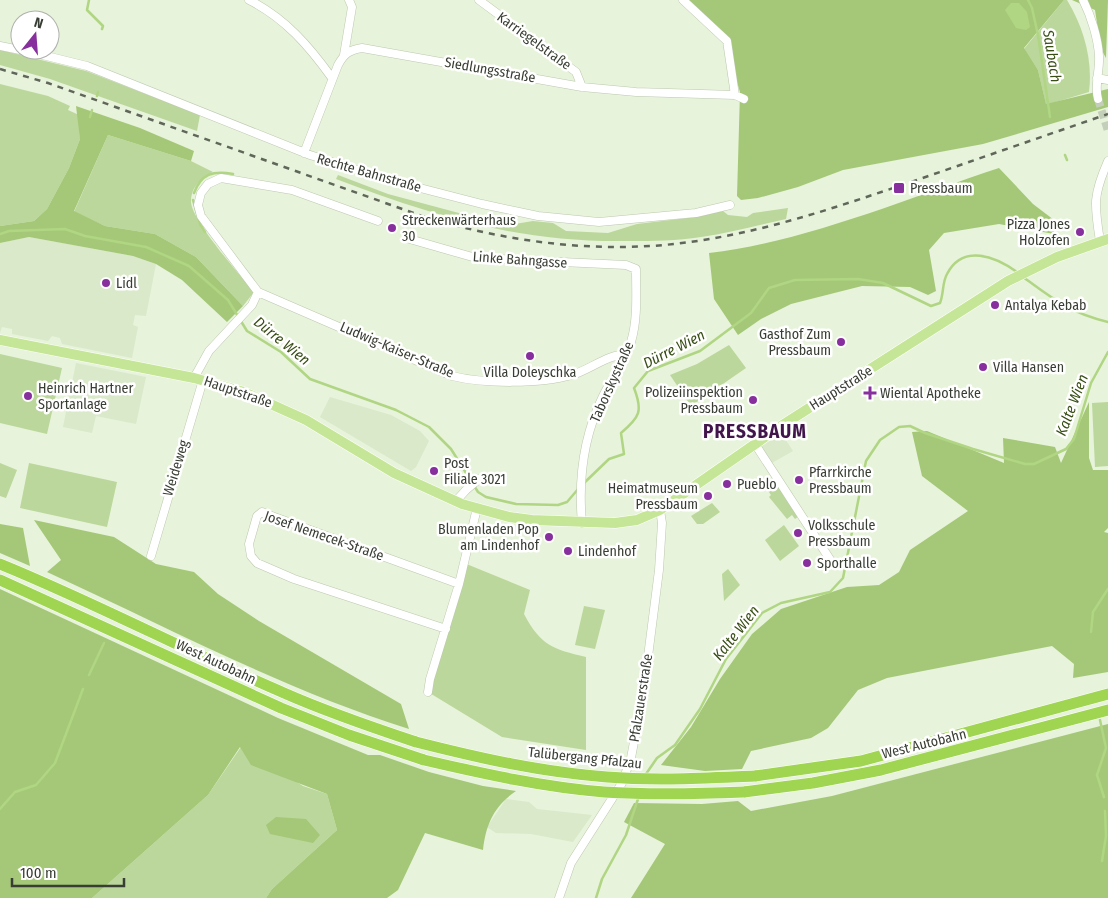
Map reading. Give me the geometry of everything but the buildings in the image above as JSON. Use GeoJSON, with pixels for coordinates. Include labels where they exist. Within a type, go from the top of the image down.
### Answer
{"type":"FeatureCollection","features":[{"type":"Feature","properties":{"kind":"highway","name":"West Autobahn"},"geometry":{"type":"LineString","coordinates":[[0,564],[114,614],[285,694],[355,722],[416,742]]}},
{"type":"Feature","properties":{"kind":"highway","name":"West Autobahn"},"geometry":{"type":"LineString","coordinates":[[0,580],[281,708],[349,735],[424,760],[495,777],[604,792],[662,794],[744,792],[813,784],[881,770],[1108,710]]}},
{"type":"Feature","properties":{"kind":"highway","name":"West Autobahn"},"geometry":{"type":"LineString","coordinates":[[755,776],[861,761],[1108,694]]}},
{"type":"Feature","properties":{"kind":"highway","name":"Talübergang Pfalzau"},"geometry":{"type":"LineString","coordinates":[[416,742],[500,763],[607,778],[663,780],[755,776]]}},
{"type":"Feature","properties":{"kind":"main road","name":"Hauptstraße"},"geometry":{"type":"LineString","coordinates":[[0,340],[198,379],[244,392],[279,406],[394,473],[456,501],[477,508],[532,520],[582,523],[626,522],[647,517],[660,510],[755,444],[1028,269],[1104,240]]}},
{"type":"Feature","properties":{"kind":"street"},"geometry":{"type":"LineString","coordinates":[[248,0],[268,10],[286,23],[311,49],[332,78]]}},
{"type":"Feature","properties":{"kind":"street"},"geometry":{"type":"LineString","coordinates":[[304,153],[332,78],[344,55],[352,8],[349,0]]}},
{"type":"Feature","properties":{"kind":"street","name":"Karriegelstraße"},"geometry":{"type":"LineString","coordinates":[[479,0],[576,72],[582,87]]}},
{"type":"Feature","properties":{"kind":"street"},"geometry":{"type":"LineString","coordinates":[[683,0],[727,41],[735,95]]}},
{"type":"Feature","properties":{"kind":"street"},"geometry":{"type":"LineString","coordinates":[[1083,0],[1089,12],[1099,56],[1096,91],[1098,99]]}},
{"type":"Feature","properties":{"kind":"street","name":"Siedlungsstraße"},"geometry":{"type":"LineString","coordinates":[[344,55],[352,49],[376,49],[582,87],[636,92],[735,95],[744,99]]}},
{"type":"Feature","properties":{"kind":"street","name":"Rechte Bahnstraße"},"geometry":{"type":"LineString","coordinates":[[60,59],[87,66],[304,153],[389,180],[538,216],[599,222],[637,220],[730,205]]}},
{"type":"Feature","properties":{"kind":"street"},"geometry":{"type":"LineString","coordinates":[[1097,78],[1108,80]]}},
{"type":"Feature","properties":{"kind":"street"},"geometry":{"type":"LineString","coordinates":[[1104,240],[1094,204],[1096,189],[1108,161]]}},
{"type":"Feature","properties":{"kind":"street","name":"Ludwig-Kaiser-Straße"},"geometry":{"type":"LineString","coordinates":[[378,221],[293,186],[220,178],[208,184],[201,193],[198,205],[201,216],[258,292],[431,368],[472,381],[538,381],[562,377],[593,367],[617,354],[626,355]]}},
{"type":"Feature","properties":{"kind":"street","name":"Linke Bahngasse"},"geometry":{"type":"LineString","coordinates":[[406,238],[476,258],[626,265],[636,269]]}},
{"type":"Feature","properties":{"kind":"street","name":"Taborskystraße"},"geometry":{"type":"LineString","coordinates":[[582,523],[580,478],[594,419],[626,355],[634,327],[636,269]]}},
{"type":"Feature","properties":{"kind":"street"},"geometry":{"type":"LineString","coordinates":[[198,379],[200,362],[244,313],[258,292]]}},
{"type":"Feature","properties":{"kind":"street","name":"Weideweg"},"geometry":{"type":"LineString","coordinates":[[150,556],[198,379]]}},
{"type":"Feature","properties":{"kind":"street"},"geometry":{"type":"LineString","coordinates":[[755,444],[831,561]]}},
{"type":"Feature","properties":{"kind":"street"},"geometry":{"type":"LineString","coordinates":[[456,501],[479,479]]}},
{"type":"Feature","properties":{"kind":"street"},"geometry":{"type":"LineString","coordinates":[[428,692],[430,679],[459,584],[477,508]]}},
{"type":"Feature","properties":{"kind":"street","name":"Pfalzauerstraße"},"geometry":{"type":"LineString","coordinates":[[559,898],[571,863],[622,783],[631,758],[644,688],[659,570],[662,523],[660,510]]}},
{"type":"Feature","properties":{"kind":"street","name":"Josef Nemecek-Straße"},"geometry":{"type":"LineString","coordinates":[[446,629],[294,579],[257,563],[251,556],[249,544],[257,516],[262,512],[270,514],[459,584]]}},
{"type":"Feature","properties":{"kind":"shaded area"},"geometry":{"type":"Polygon","coordinates":[[[686,0],[1064,0],[1024,48],[1038,70],[1046,104],[1108,89],[1108,107],[983,144],[843,170],[798,187],[758,198],[741,200],[737,196],[740,92],[725,42],[686,0]]]}},
{"type":"Feature","properties":{"kind":"shaded area"},"geometry":{"type":"Polygon","coordinates":[[[1064,0],[1067,0],[1073,11],[1086,44],[1090,68],[1089,92],[1046,105],[1038,70],[1024,49],[1064,0]]]}},
{"type":"Feature","properties":{"kind":"shaded area"},"geometry":{"type":"Polygon","coordinates":[[[1072,0],[1108,0],[1106,58],[1101,49],[1095,10],[1072,0]]]}},
{"type":"Feature","properties":{"kind":"shaded area"},"geometry":{"type":"Polygon","coordinates":[[[1011,3],[1019,3],[1027,12],[1030,27],[1026,30],[1016,28],[1005,10],[1011,3]]]}},
{"type":"Feature","properties":{"kind":"shaded area"},"geometry":{"type":"Polygon","coordinates":[[[0,50],[10,52],[10,60],[41,60],[86,71],[200,115],[197,131],[50,79],[0,65],[0,50]]]}},
{"type":"Feature","properties":{"kind":"shaded area"},"geometry":{"type":"Polygon","coordinates":[[[0,84],[48,96],[70,106],[68,110],[79,115],[80,139],[69,168],[47,209],[34,221],[0,226],[0,84]]]}},
{"type":"Feature","properties":{"kind":"shaded area"},"geometry":{"type":"Polygon","coordinates":[[[76,106],[140,128],[194,151],[191,161],[108,135],[74,211],[105,226],[155,234],[196,257],[243,306],[227,322],[182,280],[156,264],[133,256],[29,237],[0,243],[0,226],[34,221],[47,209],[69,168],[80,139],[76,106]]]}},
{"type":"Feature","properties":{"kind":"shaded area"},"geometry":{"type":"Polygon","coordinates":[[[108,135],[191,161],[213,172],[195,187],[191,197],[193,211],[228,261],[254,292],[243,306],[196,257],[155,234],[105,226],[74,212],[108,135]]]}},
{"type":"Feature","properties":{"kind":"shaded area"},"geometry":{"type":"Polygon","coordinates":[[[999,168],[1033,204],[1054,220],[1054,234],[999,224],[944,233],[929,250],[936,291],[928,295],[910,287],[862,286],[791,304],[761,319],[738,335],[714,299],[709,253],[783,239],[819,229],[999,168]]]}},
{"type":"Feature","properties":{"kind":"shaded area"},"geometry":{"type":"Polygon","coordinates":[[[338,175],[388,194],[470,216],[515,224],[533,221],[553,223],[566,231],[608,233],[637,224],[696,217],[723,211],[728,215],[747,217],[753,213],[788,208],[786,219],[692,238],[629,241],[551,238],[480,225],[444,216],[336,179],[338,175]]]}},
{"type":"Feature","properties":{"kind":"shaded area"},"geometry":{"type":"Polygon","coordinates":[[[29,237],[133,256],[156,264],[146,316],[135,315],[133,325],[138,327],[132,358],[62,344],[60,338],[52,336],[48,341],[12,334],[12,329],[2,327],[0,333],[0,243],[29,237]]]}},
{"type":"Feature","properties":{"kind":"shaded area"},"geometry":{"type":"Polygon","coordinates":[[[729,345],[746,368],[691,406],[670,375],[697,364],[729,345]]]}},
{"type":"Feature","properties":{"kind":"shaded area","name":"Heinrich Hartner Sportanlage"},"geometry":{"type":"Polygon","coordinates":[[[0,354],[62,368],[47,434],[0,423],[0,354]]]}},
{"type":"Feature","properties":{"kind":"shaded area"},"geometry":{"type":"Polygon","coordinates":[[[76,363],[146,377],[136,424],[96,416],[92,433],[63,427],[76,363]]]}},
{"type":"Feature","properties":{"kind":"shaded area"},"geometry":{"type":"Polygon","coordinates":[[[330,397],[391,415],[420,431],[429,441],[416,467],[411,471],[320,417],[330,397]]]}},
{"type":"Feature","properties":{"kind":"shaded area"},"geometry":{"type":"Polygon","coordinates":[[[1089,402],[1089,458],[1093,470],[1108,470],[1108,528],[1104,532],[1108,533],[1108,672],[1073,678],[1074,664],[1052,646],[887,678],[858,690],[828,728],[811,738],[751,751],[742,769],[705,771],[661,765],[691,727],[720,679],[752,634],[781,609],[847,587],[879,585],[899,572],[910,550],[968,511],[922,476],[912,432],[927,431],[1004,463],[1003,438],[1055,447],[1061,463],[1089,402]]]}},
{"type":"Feature","properties":{"kind":"shaded area"},"geometry":{"type":"Polygon","coordinates":[[[1108,402],[1108,466],[1095,467],[1092,403],[1108,402]]]}},
{"type":"Feature","properties":{"kind":"shaded area"},"geometry":{"type":"Polygon","coordinates":[[[780,431],[793,451],[770,464],[758,446],[780,431]]]}},
{"type":"Feature","properties":{"kind":"shaded area"},"geometry":{"type":"Polygon","coordinates":[[[0,463],[17,470],[6,498],[0,496],[0,463]]]}},
{"type":"Feature","properties":{"kind":"shaded area"},"geometry":{"type":"Polygon","coordinates":[[[29,463],[117,482],[107,527],[20,508],[29,463]]]}},
{"type":"Feature","properties":{"kind":"shaded area"},"geometry":{"type":"Polygon","coordinates":[[[774,478],[799,516],[795,519],[792,515],[787,519],[769,497],[771,495],[764,485],[774,478]]]}},
{"type":"Feature","properties":{"kind":"shaded area"},"geometry":{"type":"Polygon","coordinates":[[[712,503],[720,512],[703,524],[697,524],[691,516],[712,503]]]}},
{"type":"Feature","properties":{"kind":"shaded area"},"geometry":{"type":"Polygon","coordinates":[[[34,520],[114,537],[156,564],[194,572],[218,594],[259,621],[401,704],[409,729],[362,713],[271,676],[47,572],[61,560],[34,520]]]}},
{"type":"Feature","properties":{"kind":"shaded area"},"geometry":{"type":"Polygon","coordinates":[[[0,524],[23,528],[30,566],[0,553],[0,524]]]}},
{"type":"Feature","properties":{"kind":"shaded area"},"geometry":{"type":"Polygon","coordinates":[[[784,525],[799,546],[780,561],[765,540],[784,525]]]}},
{"type":"Feature","properties":{"kind":"shaded area"},"geometry":{"type":"Polygon","coordinates":[[[464,563],[530,590],[524,614],[536,633],[542,640],[556,648],[586,657],[586,750],[502,737],[428,692],[464,563]]]}},
{"type":"Feature","properties":{"kind":"shaded area"},"geometry":{"type":"Polygon","coordinates":[[[728,569],[740,585],[724,601],[722,574],[728,569]]]}},
{"type":"Feature","properties":{"kind":"shaded area"},"geometry":{"type":"Polygon","coordinates":[[[0,589],[278,718],[368,755],[380,755],[429,772],[483,786],[516,791],[502,803],[492,816],[486,832],[483,850],[425,833],[398,890],[387,898],[266,898],[272,889],[337,830],[327,794],[251,765],[240,747],[208,795],[92,898],[0,898],[0,589]]]}},
{"type":"Feature","properties":{"kind":"shaded area"},"geometry":{"type":"Polygon","coordinates":[[[584,606],[605,610],[595,649],[575,645],[584,606]]]}},
{"type":"Feature","properties":{"kind":"shaded area"},"geometry":{"type":"Polygon","coordinates":[[[1108,724],[1108,898],[631,898],[665,844],[624,822],[634,803],[702,804],[738,801],[751,811],[832,796],[1108,724]]]}},
{"type":"Feature","properties":{"kind":"shaded area"},"geometry":{"type":"Polygon","coordinates":[[[241,747],[303,786],[327,794],[337,830],[272,889],[266,898],[92,898],[208,795],[241,747]]]}},
{"type":"Feature","properties":{"kind":"shaded area"},"geometry":{"type":"Polygon","coordinates":[[[506,799],[529,802],[537,809],[592,815],[573,842],[531,834],[496,833],[487,827],[506,799]]]}},
{"type":"Feature","properties":{"kind":"shaded area"},"geometry":{"type":"Polygon","coordinates":[[[276,817],[306,819],[320,835],[313,843],[270,834],[266,825],[276,817]]]}},
{"type":"Feature","properties":{"kind":"waterway"},"geometry":{"type":"LineString","coordinates":[[89,0],[87,10],[103,26],[102,29]]}},
{"type":"Feature","properties":{"kind":"waterway","name":"Saubach"},"geometry":{"type":"LineString","coordinates":[[1028,0],[1032,8],[1038,35],[1050,117]]}},
{"type":"Feature","properties":{"kind":"waterway"},"geometry":{"type":"LineString","coordinates":[[97,96],[98,92]]}},
{"type":"Feature","properties":{"kind":"waterway"},"geometry":{"type":"LineString","coordinates":[[90,117],[92,110]]}},
{"type":"Feature","properties":{"kind":"waterway","name":"Saubach"},"geometry":{"type":"LineString","coordinates":[[1065,155],[1067,160]]}},
{"type":"Feature","properties":{"kind":"waterway"},"geometry":{"type":"LineString","coordinates":[[194,193],[200,181],[209,175],[214,173],[233,174]]}},
{"type":"Feature","properties":{"kind":"waterway"},"geometry":{"type":"LineString","coordinates":[[193,200],[200,224],[205,232]]}},
{"type":"Feature","properties":{"kind":"waterway","name":"Dürre Wien"},"geometry":{"type":"LineString","coordinates":[[0,234],[9,231],[65,229],[85,236],[146,247],[189,266],[228,300],[247,331],[281,352],[310,379],[396,410],[429,427],[451,449],[478,492],[486,497],[516,504],[558,505],[567,502],[579,488]]}},
{"type":"Feature","properties":{"kind":"waterway","name":"Dürre Wien"},"geometry":{"type":"LineString","coordinates":[[583,484],[609,459],[624,454],[621,433],[636,418],[639,408],[634,388],[648,371],[700,351],[751,313],[769,288],[795,280],[858,279],[883,283],[931,306],[940,303],[947,274],[954,264],[962,258],[971,256],[990,258],[1017,272]]}},
{"type":"Feature","properties":{"kind":"waterway","name":"Dürre Wien"},"geometry":{"type":"LineString","coordinates":[[1023,277],[1072,310],[1108,322]]}},
{"type":"Feature","properties":{"kind":"waterway","name":"Kalte Wien"},"geometry":{"type":"LineString","coordinates":[[646,774],[657,758],[675,745],[700,709],[726,659],[762,613],[781,603],[830,592],[843,578],[866,461],[880,440],[899,427],[910,426],[973,449],[1025,464],[1034,464],[1066,449],[1074,439],[1091,383],[1108,352]]}},
{"type":"Feature","properties":{"kind":"waterway"},"geometry":{"type":"LineString","coordinates":[[1091,632],[1093,612],[1108,589]]}},
{"type":"Feature","properties":{"kind":"waterway"},"geometry":{"type":"LineString","coordinates":[[89,675],[104,643]]}},
{"type":"Feature","properties":{"kind":"waterway"},"geometry":{"type":"LineString","coordinates":[[0,809],[15,792],[36,785],[55,763],[83,689]]}},
{"type":"Feature","properties":{"kind":"waterway"},"geometry":{"type":"LineString","coordinates":[[1100,720],[1106,748],[1097,775],[1104,797]]}},
{"type":"Feature","properties":{"kind":"waterway","name":"Kalte Wien"},"geometry":{"type":"LineString","coordinates":[[596,898],[602,879],[626,835],[639,796]]}},
{"type":"Feature","properties":{"kind":"waterway"},"geometry":{"type":"LineString","coordinates":[[1102,861],[1106,836],[1105,811]]}},
{"type":"Feature","properties":{"kind":"tunnel"},"geometry":{"type":"LineString","coordinates":[[1098,99],[1108,131]]}},
{"type":"Feature","properties":{"kind":"railway"},"geometry":{"type":"LineString","coordinates":[[0,69],[48,83],[422,216],[511,238],[603,247],[664,245],[727,236],[758,229],[878,193],[1108,114]]}},
{"type":"Feature","properties":{"kind":"place","name":"Pressbaum"},"geometry":{"type":"Point","coordinates":[899,188]}},
{"type":"Feature","properties":{"kind":"place","name":"Streckenwärterhaus 30"},"geometry":{"type":"Point","coordinates":[392,228]}},
{"type":"Feature","properties":{"kind":"place","name":"Pizza Jones Holzofen"},"geometry":{"type":"Point","coordinates":[1080,232]}},
{"type":"Feature","properties":{"kind":"place","name":"Lidl"},"geometry":{"type":"Point","coordinates":[106,283]}},
{"type":"Feature","properties":{"kind":"place","name":"Antalya Kebab"},"geometry":{"type":"Point","coordinates":[995,305]}},
{"type":"Feature","properties":{"kind":"place","name":"Gasthof Zum Pressbaum"},"geometry":{"type":"Point","coordinates":[841,342]}},
{"type":"Feature","properties":{"kind":"place","name":"Villa Doleyschka"},"geometry":{"type":"Point","coordinates":[530,356]}},
{"type":"Feature","properties":{"kind":"place","name":"Villa Hansen"},"geometry":{"type":"Point","coordinates":[983,367]}},
{"type":"Feature","properties":{"kind":"place","name":"Wiental Apotheke"},"geometry":{"type":"Point","coordinates":[870,393]}},
{"type":"Feature","properties":{"kind":"place","name":"Heinrich Hartner Sportanlage"},"geometry":{"type":"Point","coordinates":[28,396]}},
{"type":"Feature","properties":{"kind":"place","name":"Polizeiinspektion Pressbaum"},"geometry":{"type":"Point","coordinates":[753,400]}},
{"type":"Feature","properties":{"kind":"place","name":"Post Filiale 3021"},"geometry":{"type":"Point","coordinates":[434,471]}},
{"type":"Feature","properties":{"kind":"place","name":"Pfarrkirche Pressbaum"},"geometry":{"type":"Point","coordinates":[799,480]}},
{"type":"Feature","properties":{"kind":"place","name":"Pueblo"},"geometry":{"type":"Point","coordinates":[727,484]}},
{"type":"Feature","properties":{"kind":"place","name":"Heimatmuseum Pressbaum"},"geometry":{"type":"Point","coordinates":[708,496]}},
{"type":"Feature","properties":{"kind":"place","name":"Volksschule Pressbaum"},"geometry":{"type":"Point","coordinates":[798,533]}},
{"type":"Feature","properties":{"kind":"place","name":"Blumenladen Pop am Lindenhof"},"geometry":{"type":"Point","coordinates":[549,537]}},
{"type":"Feature","properties":{"kind":"place","name":"Lindenhof"},"geometry":{"type":"Point","coordinates":[568,551]}},
{"type":"Feature","properties":{"kind":"place","name":"Sporthalle"},"geometry":{"type":"Point","coordinates":[807,563]}},
{"type":"Feature","properties":{"kind":"district","name":"PRESSBAUM"},"geometry":{"type":"Point","coordinates":[755,431]}}]}
